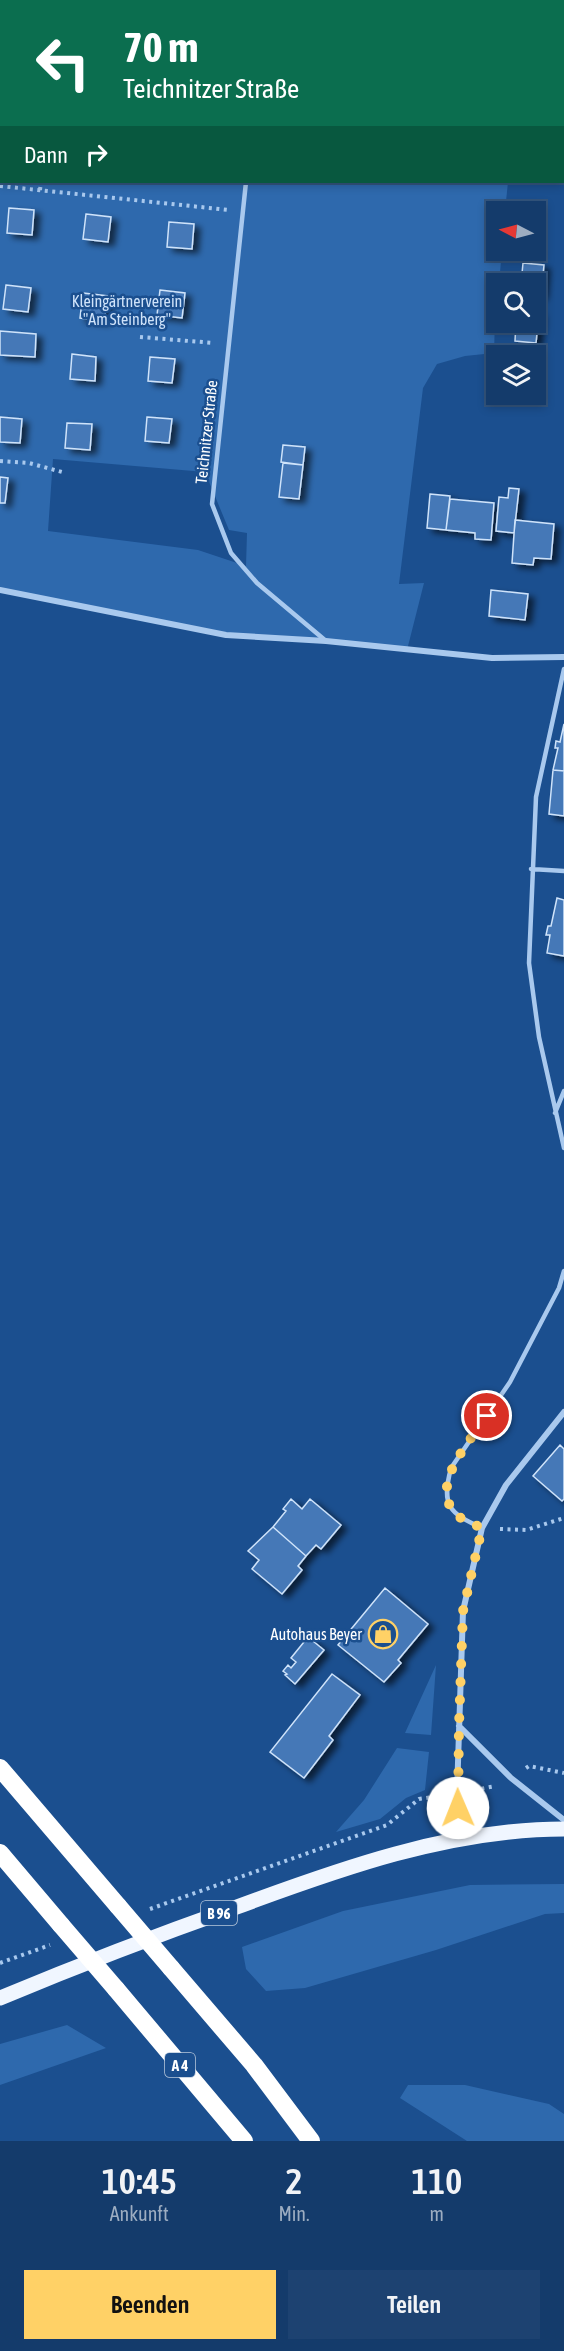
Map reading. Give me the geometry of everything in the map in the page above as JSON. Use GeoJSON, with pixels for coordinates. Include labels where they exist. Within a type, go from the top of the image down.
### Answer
{"type":"FeatureCollection","features":[{"type":"Feature","properties":{"kind":"highway"},"geometry":{"type":"LineString","coordinates":[[0,1768],[254,2065],[311,2141]]}},
{"type":"Feature","properties":{"kind":"highway","name":"A 4"},"geometry":{"type":"LineString","coordinates":[[0,1853],[244,2141]]}},
{"type":"Feature","properties":{"kind":"main road","name":"B 96"},"geometry":{"type":"LineString","coordinates":[[0,1998],[128,1946],[311,1880],[417,1849],[463,1839],[505,1833],[564,1829]]}},
{"type":"Feature","properties":{"kind":"street"},"geometry":{"type":"LineString","coordinates":[[0,590],[226,634],[326,641],[492,658],[564,657]]}},
{"type":"Feature","properties":{"kind":"street"},"geometry":{"type":"LineString","coordinates":[[463,1839],[458,1793],[463,1611],[482,1528],[506,1485],[564,1412]]}},
{"type":"Feature","properties":{"kind":"street"},"geometry":{"type":"LineString","coordinates":[[459,1726],[511,1778],[564,1820]]}},
{"type":"Feature","properties":{"kind":"lane","name":"Teichnitzer Straße"},"geometry":{"type":"LineString","coordinates":[[246,183],[212,504],[231,553],[258,583],[326,641]]}},
{"type":"Feature","properties":{"kind":"lane"},"geometry":{"type":"LineString","coordinates":[[564,669],[536,797],[531,869],[529,963],[539,1037],[564,1149]]}},
{"type":"Feature","properties":{"kind":"lane"},"geometry":{"type":"LineString","coordinates":[[531,869],[564,871]]}},
{"type":"Feature","properties":{"kind":"lane"},"geometry":{"type":"LineString","coordinates":[[555,1113],[564,1091]]}},
{"type":"Feature","properties":{"kind":"lane"},"geometry":{"type":"LineString","coordinates":[[482,1528],[459,1517],[451,1509],[447,1498],[447,1482],[451,1468],[510,1382],[559,1288],[564,1271]]}},
{"type":"Feature","properties":{"kind":"path"},"geometry":{"type":"LineString","coordinates":[[40,190],[41,183]]}},
{"type":"Feature","properties":{"kind":"path"},"geometry":{"type":"LineString","coordinates":[[0,186],[244,212]]}},
{"type":"Feature","properties":{"kind":"path"},"geometry":{"type":"LineString","coordinates":[[140,337],[229,344]]}},
{"type":"Feature","properties":{"kind":"path"},"geometry":{"type":"LineString","coordinates":[[0,461],[30,463],[62,472]]}},
{"type":"Feature","properties":{"kind":"path"},"geometry":{"type":"LineString","coordinates":[[482,1528],[526,1530],[564,1518]]}},
{"type":"Feature","properties":{"kind":"path"},"geometry":{"type":"LineString","coordinates":[[529,1766],[564,1773]]}},
{"type":"Feature","properties":{"kind":"path"},"geometry":{"type":"LineString","coordinates":[[144,1911],[387,1825],[419,1799]]}},
{"type":"Feature","properties":{"kind":"path"},"geometry":{"type":"LineString","coordinates":[[0,1963],[55,1943]]}},
{"type":"Feature","properties":{"kind":"green space","name":"Kleingärtnerverein \"Am Steinberg\""},"geometry":{"type":"Polygon","coordinates":[[[0,183],[508,183],[506,201],[486,201],[486,261],[501,261],[500,273],[486,273],[486,333],[495,333],[494,345],[486,345],[486,354],[465,356],[437,364],[423,388],[399,584],[424,583],[407,650],[226,635],[0,590],[0,183]],[[53,459],[48,531],[198,550],[246,566],[247,533],[229,530],[205,472],[53,459]]]}},
{"type":"Feature","properties":{"kind":"green space"},"geometry":{"type":"Polygon","coordinates":[[[436,1665],[431,1735],[405,1733],[436,1665]]]}},
{"type":"Feature","properties":{"kind":"green space"},"geometry":{"type":"Polygon","coordinates":[[[397,1748],[429,1752],[425,1790],[406,1798],[380,1819],[336,1832],[364,1800],[397,1748]]]}},
{"type":"Feature","properties":{"kind":"green space"},"geometry":{"type":"Polygon","coordinates":[[[564,1884],[564,1913],[545,1914],[436,1950],[305,1988],[266,1991],[246,1969],[242,1947],[343,1911],[470,1885],[564,1884]]]}},
{"type":"Feature","properties":{"kind":"green space"},"geometry":{"type":"Polygon","coordinates":[[[67,2025],[106,2048],[0,2085],[0,2044],[67,2025]]]}},
{"type":"Feature","properties":{"kind":"green space"},"geometry":{"type":"Polygon","coordinates":[[[408,2085],[465,2085],[549,2104],[564,2114],[564,2141],[467,2141],[400,2098],[408,2085]]]}},
{"type":"Feature","properties":{"kind":"building"},"geometry":{"type":"Polygon","coordinates":[[[9,208],[34,210],[32,235],[7,233],[9,208]]]}},
{"type":"Feature","properties":{"kind":"building"},"geometry":{"type":"Polygon","coordinates":[[[86,214],[111,217],[108,242],[83,239],[86,214]]]}},
{"type":"Feature","properties":{"kind":"building"},"geometry":{"type":"Polygon","coordinates":[[[169,222],[194,224],[192,249],[167,247],[169,222]]]}},
{"type":"Feature","properties":{"kind":"building"},"geometry":{"type":"Polygon","coordinates":[[[523,263],[544,265],[543,273],[522,273],[523,263]]]}},
{"type":"Feature","properties":{"kind":"building"},"geometry":{"type":"Polygon","coordinates":[[[6,285],[31,288],[28,312],[3,309],[6,285]]]}},
{"type":"Feature","properties":{"kind":"building"},"geometry":{"type":"Polygon","coordinates":[[[160,290],[185,293],[182,318],[157,315],[160,290]]]}},
{"type":"Feature","properties":{"kind":"building"},"geometry":{"type":"Polygon","coordinates":[[[83,293],[108,296],[104,321],[80,318],[83,293]]]}},
{"type":"Feature","properties":{"kind":"building"},"geometry":{"type":"Polygon","coordinates":[[[0,331],[36,334],[35,357],[0,355],[0,331]]]}},
{"type":"Feature","properties":{"kind":"building"},"geometry":{"type":"Polygon","coordinates":[[[515,333],[537,333],[536,343],[515,341],[515,333]]]}},
{"type":"Feature","properties":{"kind":"building"},"geometry":{"type":"Polygon","coordinates":[[[72,354],[96,357],[95,381],[70,379],[72,354]]]}},
{"type":"Feature","properties":{"kind":"building"},"geometry":{"type":"Polygon","coordinates":[[[150,357],[175,359],[172,383],[148,381],[150,357]]]}},
{"type":"Feature","properties":{"kind":"building"},"geometry":{"type":"Polygon","coordinates":[[[0,417],[22,419],[20,443],[0,442],[0,417]]]}},
{"type":"Feature","properties":{"kind":"building"},"geometry":{"type":"Polygon","coordinates":[[[147,417],[172,419],[169,443],[145,441],[147,417]]]}},
{"type":"Feature","properties":{"kind":"building"},"geometry":{"type":"Polygon","coordinates":[[[67,423],[92,424],[90,450],[65,448],[67,423]]]}},
{"type":"Feature","properties":{"kind":"building"},"geometry":{"type":"Polygon","coordinates":[[[283,445],[305,447],[303,465],[281,462],[283,445]]]}},
{"type":"Feature","properties":{"kind":"building"},"geometry":{"type":"Polygon","coordinates":[[[283,463],[303,465],[299,499],[279,497],[283,463]]]}},
{"type":"Feature","properties":{"kind":"building"},"geometry":{"type":"Polygon","coordinates":[[[0,477],[8,478],[5,503],[0,503],[0,477]]]}},
{"type":"Feature","properties":{"kind":"building"},"geometry":{"type":"Polygon","coordinates":[[[509,488],[519,489],[514,533],[496,531],[499,497],[508,498],[509,488]]]}},
{"type":"Feature","properties":{"kind":"building"},"geometry":{"type":"Polygon","coordinates":[[[430,494],[450,496],[446,530],[427,528],[430,494]]]}},
{"type":"Feature","properties":{"kind":"building"},"geometry":{"type":"Polygon","coordinates":[[[450,499],[494,503],[491,540],[475,539],[475,533],[446,530],[450,499]]]}},
{"type":"Feature","properties":{"kind":"building"},"geometry":{"type":"Polygon","coordinates":[[[515,520],[554,524],[551,559],[534,558],[533,565],[512,563],[515,520]]]}},
{"type":"Feature","properties":{"kind":"building"},"geometry":{"type":"Polygon","coordinates":[[[491,590],[528,594],[525,620],[489,616],[491,590]]]}},
{"type":"Feature","properties":{"kind":"building"},"geometry":{"type":"Polygon","coordinates":[[[564,724],[564,771],[553,770],[558,748],[555,748],[556,741],[560,742],[564,724]]]}},
{"type":"Feature","properties":{"kind":"building"},"geometry":{"type":"Polygon","coordinates":[[[553,770],[564,771],[564,816],[549,814],[553,770]]]}},
{"type":"Feature","properties":{"kind":"building"},"geometry":{"type":"Polygon","coordinates":[[[557,898],[564,900],[564,956],[547,953],[550,935],[546,935],[548,926],[551,926],[557,898]]]}},
{"type":"Feature","properties":{"kind":"building"},"geometry":{"type":"Polygon","coordinates":[[[560,1445],[564,1449],[564,1499],[562,1501],[533,1476],[560,1445]]]}},
{"type":"Feature","properties":{"kind":"building"},"geometry":{"type":"Polygon","coordinates":[[[291,1499],[302,1509],[310,1499],[341,1525],[321,1549],[316,1545],[306,1556],[273,1527],[286,1511],[283,1509],[291,1499]]]}},
{"type":"Feature","properties":{"kind":"building"},"geometry":{"type":"Polygon","coordinates":[[[273,1527],[306,1556],[298,1566],[302,1570],[282,1594],[252,1569],[259,1560],[248,1551],[273,1527]]]}},
{"type":"Feature","properties":{"kind":"building","name":"Autohaus Beyer"},"geometry":{"type":"Polygon","coordinates":[[[385,1588],[428,1624],[398,1660],[401,1663],[384,1682],[338,1645],[385,1588]]]}},
{"type":"Feature","properties":{"kind":"building"},"geometry":{"type":"Polygon","coordinates":[[[308,1637],[324,1650],[295,1684],[283,1671],[288,1665],[291,1668],[296,1662],[291,1658],[308,1637]]]}},
{"type":"Feature","properties":{"kind":"building"},"geometry":{"type":"Polygon","coordinates":[[[332,1674],[360,1695],[329,1736],[333,1740],[304,1778],[270,1752],[332,1674]]]}},
{"type":"Feature","properties":{"kind":"place","name":"Autohaus Beyer"},"geometry":{"type":"Point","coordinates":[383,1634]}},
{"type":"Feature","properties":{"kind":"route"},"geometry":{"type":"LineString","coordinates":[[458,1808],[463,1611],[482,1528],[459,1517],[451,1509],[447,1498],[447,1482],[451,1468],[487,1416]]}}]}
